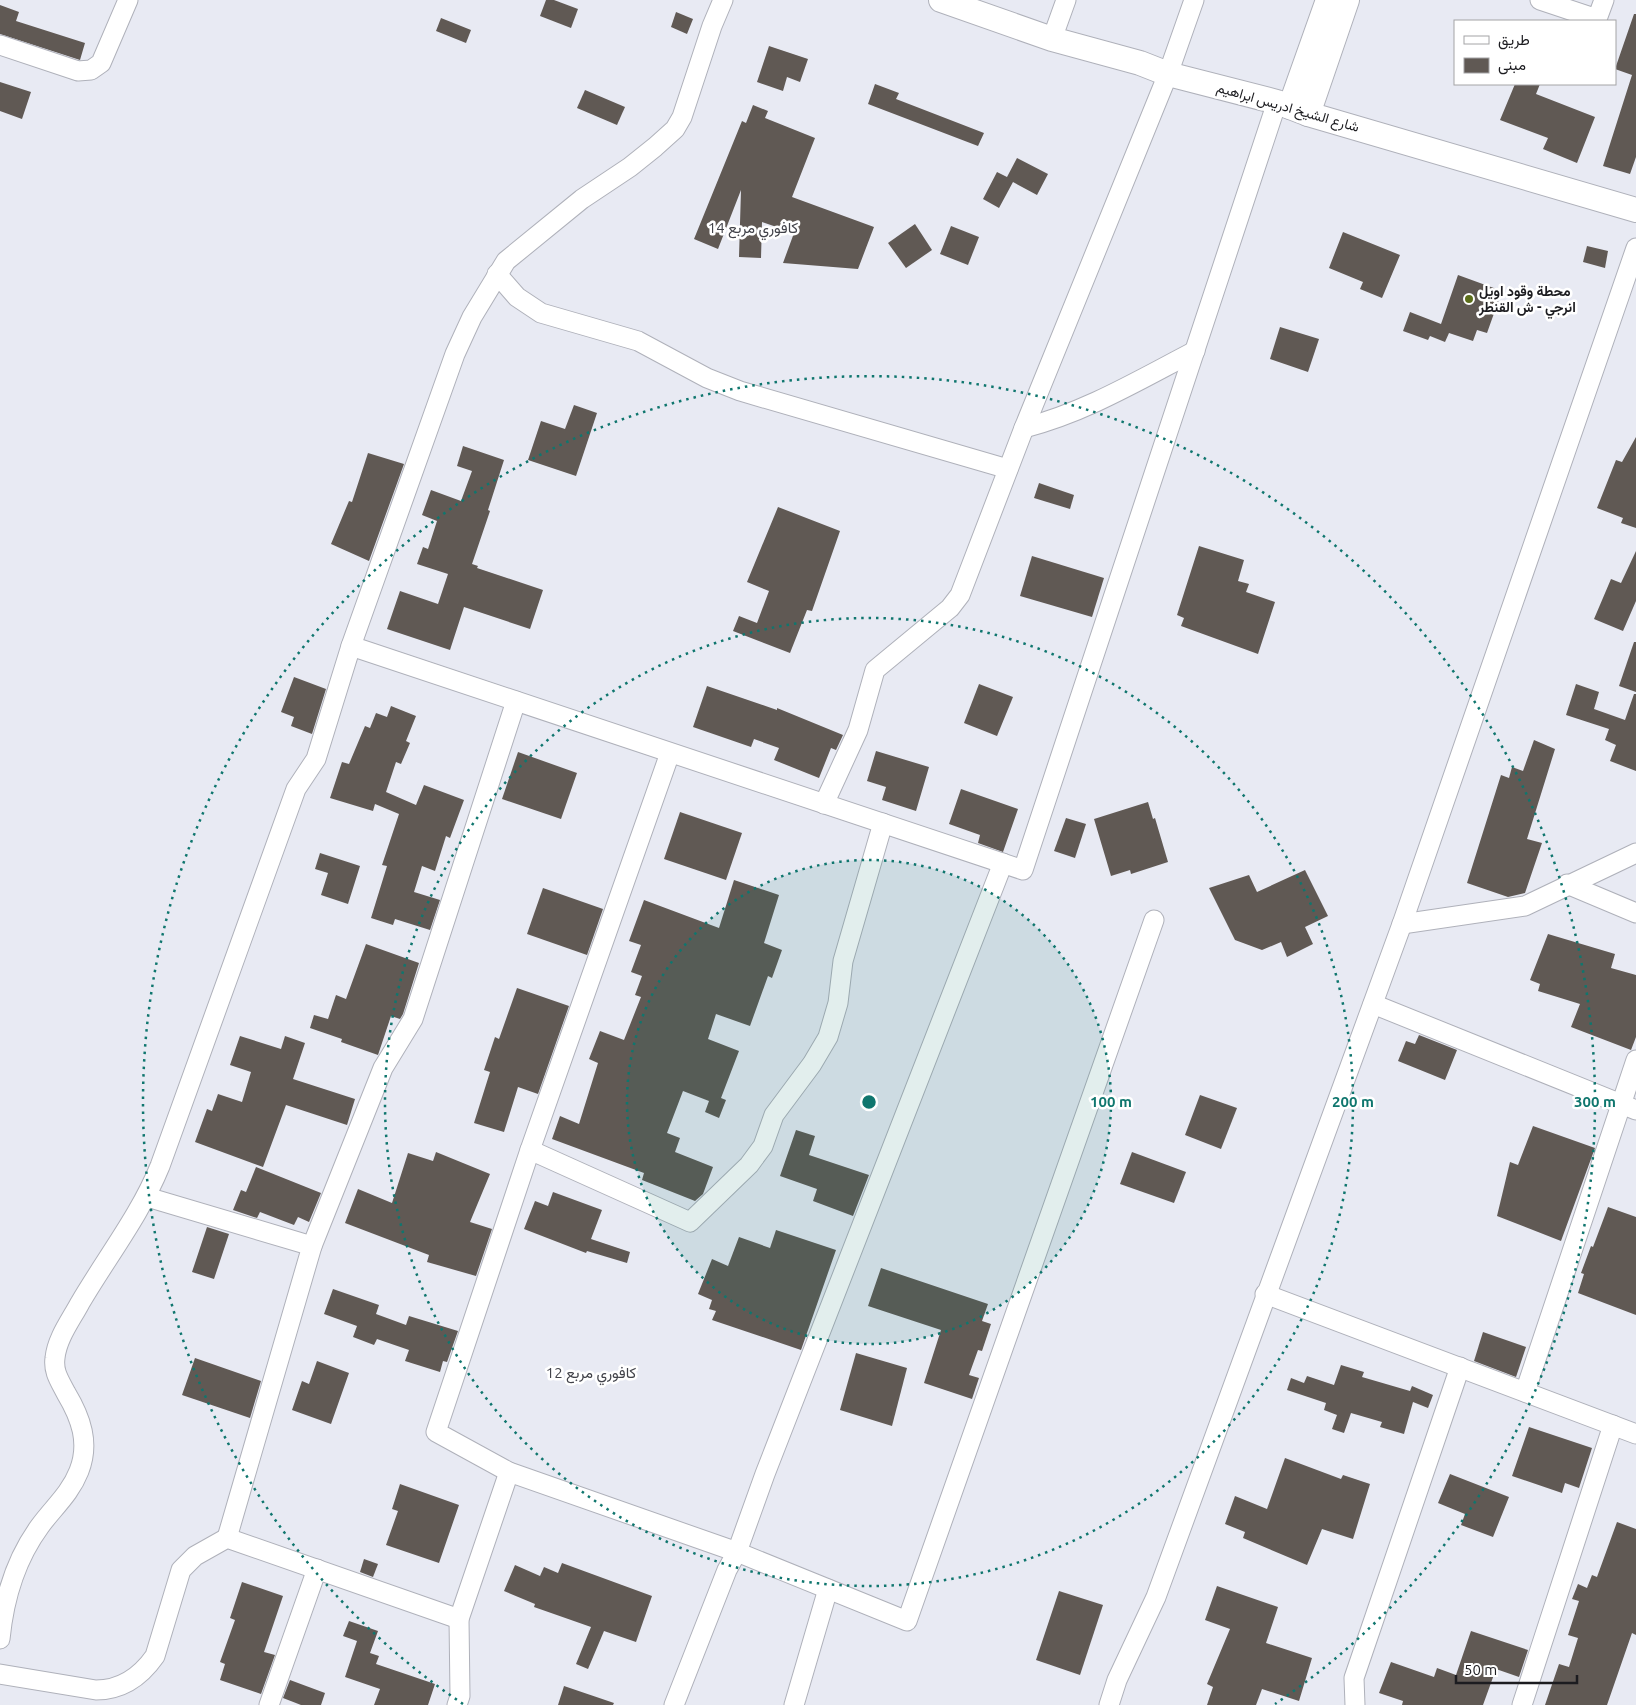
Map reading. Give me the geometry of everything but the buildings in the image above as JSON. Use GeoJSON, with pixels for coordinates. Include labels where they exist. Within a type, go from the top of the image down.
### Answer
{"type":"FeatureCollection","features":[{"type":"Feature","properties":{"kind":"street"},"geometry":{"type":"LineString","coordinates":[[0,45],[78,71],[91,70],[101,63],[128,0]]}},
{"type":"Feature","properties":{"kind":"street"},"geometry":{"type":"LineString","coordinates":[[0,1639],[2,1616],[14,1573],[24,1549],[71,1488],[84,1457],[85,1441],[80,1418],[58,1380],[55,1370],[55,1357],[64,1331],[147,1197],[293,797],[316,758],[351,646],[455,354],[472,317],[506,261],[582,199],[630,167],[675,129],[682,117],[712,26],[723,0]]}},
{"type":"Feature","properties":{"kind":"street","name":"شارع الشيخ ادريس ابراهيم"},"geometry":{"type":"LineString","coordinates":[[941,0],[1052,39],[1140,63],[1168,74],[1292,108],[1636,210]]}},
{"type":"Feature","properties":{"kind":"street"},"geometry":{"type":"LineString","coordinates":[[1052,39],[1066,0]]}},
{"type":"Feature","properties":{"kind":"street"},"geometry":{"type":"LineString","coordinates":[[824,804],[858,730],[875,670],[950,608],[960,595],[1024,428],[1168,74],[1194,0]]}},
{"type":"Feature","properties":{"kind":"street"},"geometry":{"type":"LineString","coordinates":[[351,646],[1023,870],[1195,350],[1292,108],[1328,0]]}},
{"type":"Feature","properties":{"kind":"street"},"geometry":{"type":"LineString","coordinates":[[1292,108],[1347,0]]}},
{"type":"Feature","properties":{"kind":"street"},"geometry":{"type":"LineString","coordinates":[[1540,0],[1598,19],[1604,0]]}},
{"type":"Feature","properties":{"kind":"street"},"geometry":{"type":"LineString","coordinates":[[1109,1705],[1117,1680],[1156,1597],[1265,1294],[1402,924],[1636,248]]}},
{"type":"Feature","properties":{"kind":"street"},"geometry":{"type":"LineString","coordinates":[[497,274],[517,297],[541,314],[638,341],[707,378],[740,391],[1008,469]]}},
{"type":"Feature","properties":{"kind":"street"},"geometry":{"type":"LineString","coordinates":[[1024,428],[1086,408],[1195,350]]}},
{"type":"Feature","properties":{"kind":"street"},"geometry":{"type":"LineString","coordinates":[[0,1674],[96,1690],[111,1690],[123,1686],[148,1666],[155,1656],[181,1570],[186,1563],[227,1538],[312,1246],[383,1068],[413,1019],[516,701]]}},
{"type":"Feature","properties":{"kind":"street"},"geometry":{"type":"LineString","coordinates":[[670,753],[530,1150],[436,1432],[509,1472],[737,1552],[907,1621],[1154,920]]}},
{"type":"Feature","properties":{"kind":"street"},"geometry":{"type":"LineString","coordinates":[[530,1150],[690,1222],[749,1165],[763,1146],[774,1114],[812,1064],[828,1036],[838,1003],[843,961],[883,823]]}},
{"type":"Feature","properties":{"kind":"street"},"geometry":{"type":"LineString","coordinates":[[1402,924],[1525,906],[1567,884],[1636,853]]}},
{"type":"Feature","properties":{"kind":"street"},"geometry":{"type":"LineString","coordinates":[[674,1705],[727,1570],[737,1552],[764,1474],[1003,863]]}},
{"type":"Feature","properties":{"kind":"street"},"geometry":{"type":"LineString","coordinates":[[1567,884],[1636,913]]}},
{"type":"Feature","properties":{"kind":"street"},"geometry":{"type":"LineString","coordinates":[[1373,1004],[1629,1107]]}},
{"type":"Feature","properties":{"kind":"street"},"geometry":{"type":"LineString","coordinates":[[1525,1392],[1629,1107],[1636,1060]]}},
{"type":"Feature","properties":{"kind":"street"},"geometry":{"type":"LineString","coordinates":[[147,1197],[312,1246]]}},
{"type":"Feature","properties":{"kind":"street"},"geometry":{"type":"LineString","coordinates":[[1265,1294],[1636,1434]]}},
{"type":"Feature","properties":{"kind":"street"},"geometry":{"type":"LineString","coordinates":[[1356,1705],[1354,1678],[1460,1367]]}},
{"type":"Feature","properties":{"kind":"street"},"geometry":{"type":"LineString","coordinates":[[1522,1705],[1613,1425]]}},
{"type":"Feature","properties":{"kind":"street"},"geometry":{"type":"LineString","coordinates":[[457,1705],[460,1696],[459,1619],[509,1472]]}},
{"type":"Feature","properties":{"kind":"street"},"geometry":{"type":"LineString","coordinates":[[227,1538],[459,1619]]}},
{"type":"Feature","properties":{"kind":"street"},"geometry":{"type":"LineString","coordinates":[[269,1705],[317,1569]]}},
{"type":"Feature","properties":{"kind":"street"},"geometry":{"type":"LineString","coordinates":[[794,1705],[828,1589]]}},
{"type":"Feature","properties":{"kind":"place","name":"محطة وقود اويل انرجي - ش القنطر"},"geometry":{"type":"Point","coordinates":[1469,299]}},
{"type":"Feature","properties":{"kind":"district","name":"كافوري مربع 14"},"geometry":{"type":"Point","coordinates":[753,228]}},
{"type":"Feature","properties":{"kind":"district","name":"كافوري مربع 12"},"geometry":{"type":"Point","coordinates":[591,1373]}}]}
